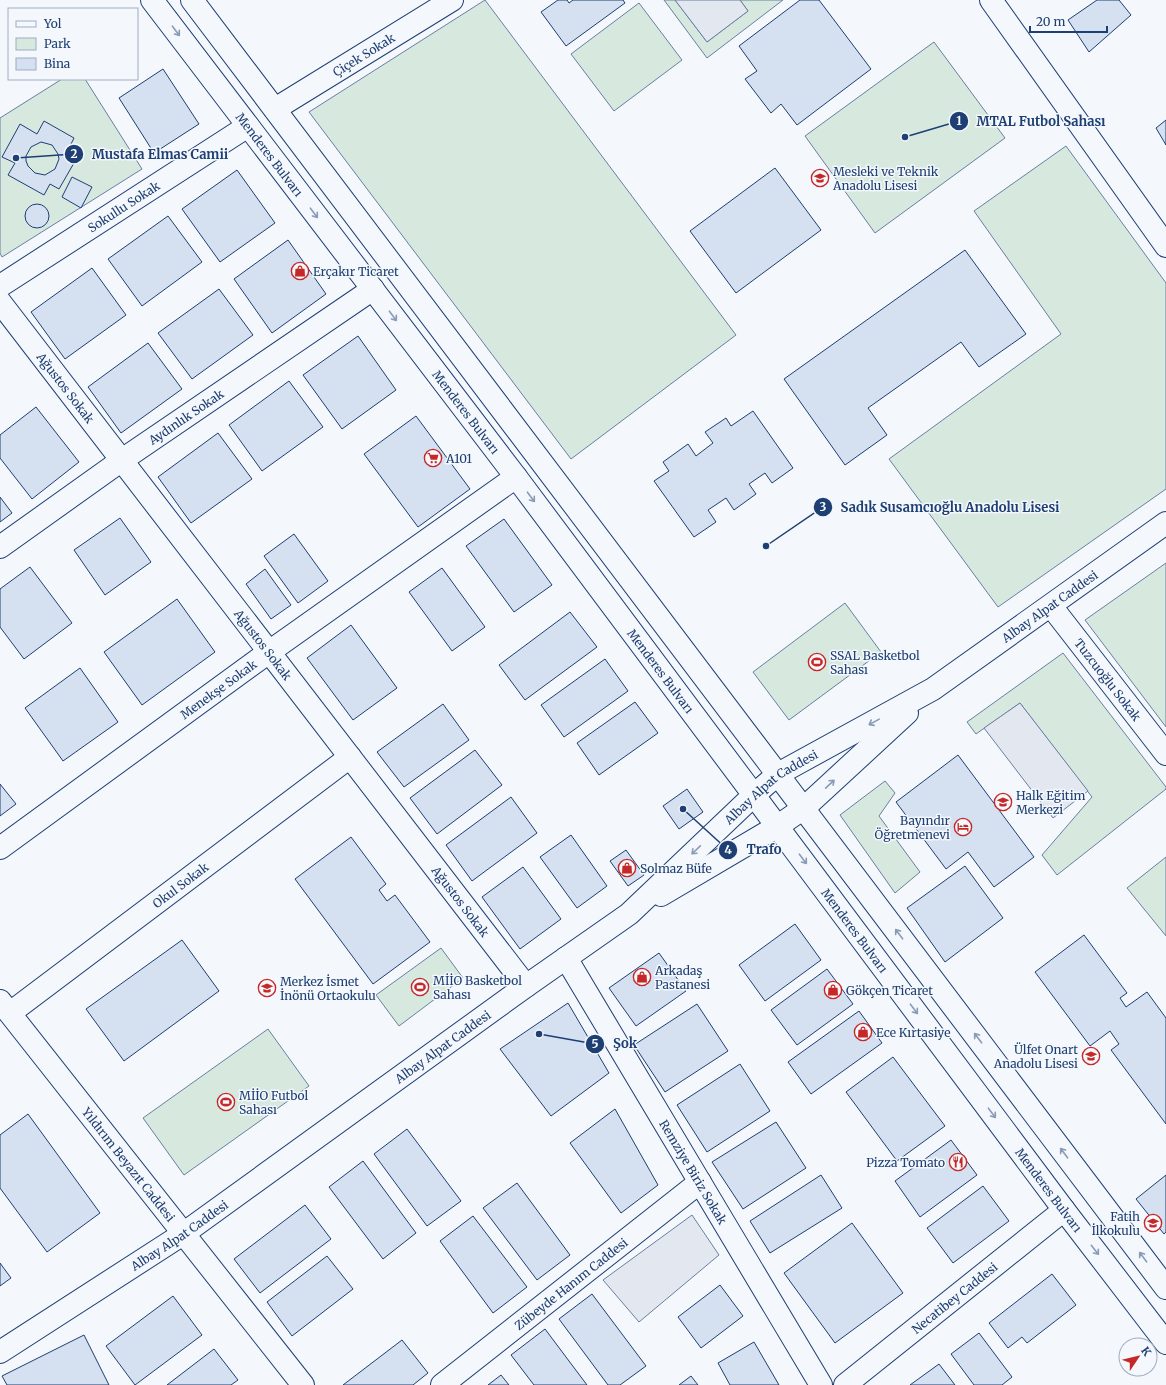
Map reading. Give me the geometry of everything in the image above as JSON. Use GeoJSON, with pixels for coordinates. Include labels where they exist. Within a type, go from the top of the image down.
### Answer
{"type":"FeatureCollection","features":[{"type":"Feature","properties":{"kind":"street","name":"Menderes Bulvarı"},"geometry":{"type":"LineString","coordinates":[[152,0],[516,477],[1064,1210],[1166,1343]]}},
{"type":"Feature","properties":{"kind":"street"},"geometry":{"type":"LineString","coordinates":[[192,0],[1166,1288]]}},
{"type":"Feature","properties":{"kind":"street","name":"Çiçek Sokak"},"geometry":{"type":"LineString","coordinates":[[275,109],[452,0]]}},
{"type":"Feature","properties":{"kind":"street"},"geometry":{"type":"LineString","coordinates":[[991,0],[1166,246]]}},
{"type":"Feature","properties":{"kind":"street","name":"Sokullu Sokak"},"geometry":{"type":"LineString","coordinates":[[0,286],[248,126]]}},
{"type":"Feature","properties":{"kind":"street","name":"Aydınlık Sokak"},"geometry":{"type":"LineString","coordinates":[[0,547],[122,460],[373,289]]}},
{"type":"Feature","properties":{"kind":"street","name":"Ağustos Sokak"},"geometry":{"type":"LineString","coordinates":[[0,302],[526,986]]}},
{"type":"Feature","properties":{"kind":"street","name":"Menekşe Sokak"},"geometry":{"type":"LineString","coordinates":[[0,848],[269,652],[516,477]]}},
{"type":"Feature","properties":{"kind":"street","name":"Albay Alpat Caddesi"},"geometry":{"type":"LineString","coordinates":[[630,914],[754,795],[778,774],[933,689],[1166,524]]}},
{"type":"Feature","properties":{"kind":"street","name":"Tuzcuoğlu Sokak"},"geometry":{"type":"LineString","coordinates":[[1051,606],[1166,754]]}},
{"type":"Feature","properties":{"kind":"street","name":"Albay Alpat Caddesi"},"geometry":{"type":"LineString","coordinates":[[0,1352],[183,1234],[526,986],[630,914],[778,826],[804,808],[933,689]]}},
{"type":"Feature","properties":{"kind":"street","name":"Okul Sokak"},"geometry":{"type":"LineString","coordinates":[[5,1007],[350,757]]}},
{"type":"Feature","properties":{"kind":"street","name":"Remziye Biriz Sokak"},"geometry":{"type":"LineString","coordinates":[[566,958],[821,1385]]}},
{"type":"Feature","properties":{"kind":"street","name":"Yıldırım Beyazıt Caddesi"},"geometry":{"type":"LineString","coordinates":[[5,1007],[303,1385]]}},
{"type":"Feature","properties":{"kind":"street","name":"Zübeyde Hanım Caddesi"},"geometry":{"type":"LineString","coordinates":[[442,1385],[700,1182]]}},
{"type":"Feature","properties":{"kind":"street","name":"Necatibey Caddesi"},"geometry":{"type":"LineString","coordinates":[[845,1385],[1064,1210]]}},
{"type":"Feature","properties":{"kind":"green space"},"geometry":{"type":"Polygon","coordinates":[[[485,0],[736,335],[571,459],[309,112],[485,0]]]}},
{"type":"Feature","properties":{"kind":"green space"},"geometry":{"type":"Polygon","coordinates":[[[664,0],[675,0],[707,42],[748,11],[740,0],[783,0],[707,58],[664,0]]]}},
{"type":"Feature","properties":{"kind":"green space"},"geometry":{"type":"Polygon","coordinates":[[[639,3],[682,60],[614,111],[571,54],[639,3]]]}},
{"type":"Feature","properties":{"kind":"green space"},"geometry":{"type":"Polygon","coordinates":[[[934,42],[1005,138],[875,233],[805,136],[934,42]]]}},
{"type":"Feature","properties":{"kind":"green space"},"geometry":{"type":"Polygon","coordinates":[[[60,80],[86,80],[142,169],[2,257],[0,253],[0,118],[60,80]]]}},
{"type":"Feature","properties":{"kind":"green space"},"geometry":{"type":"Polygon","coordinates":[[[1066,146],[1166,283],[1166,489],[998,607],[889,459],[1061,334],[974,211],[1066,146]]]}},
{"type":"Feature","properties":{"kind":"green space"},"geometry":{"type":"Polygon","coordinates":[[[1166,563],[1166,727],[1085,620],[1166,563]]]}},
{"type":"Feature","properties":{"kind":"green space","name":"SSAL Basketbol Sahası"},"geometry":{"type":"Polygon","coordinates":[[[845,603],[881,652],[789,720],[753,672],[845,603]]]}},
{"type":"Feature","properties":{"kind":"green space"},"geometry":{"type":"Polygon","coordinates":[[[1063,653],[1166,787],[1166,789],[1057,875],[1042,855],[1092,797],[1020,703],[976,734],[967,722],[1063,653]]]}},
{"type":"Feature","properties":{"kind":"green space"},"geometry":{"type":"Polygon","coordinates":[[[885,781],[895,793],[879,816],[920,872],[895,893],[840,815],[885,781]]]}},
{"type":"Feature","properties":{"kind":"green space"},"geometry":{"type":"Polygon","coordinates":[[[1166,857],[1166,936],[1127,888],[1166,857]]]}},
{"type":"Feature","properties":{"kind":"green space","name":"MİİO Basketbol Sahası"},"geometry":{"type":"Polygon","coordinates":[[[441,948],[463,978],[399,1026],[376,995],[441,948]]]}},
{"type":"Feature","properties":{"kind":"green space","name":"MİİO Futbol Sahası"},"geometry":{"type":"Polygon","coordinates":[[[268,1029],[309,1086],[184,1175],[143,1118],[268,1029]]]}},
{"type":"Feature","properties":{"kind":"shaded area"},"geometry":{"type":"Polygon","coordinates":[[[675,0],[740,0],[748,11],[707,42],[675,0]]]}},
{"type":"Feature","properties":{"kind":"shaded area"},"geometry":{"type":"Polygon","coordinates":[[[1020,703],[1088,791],[1053,818],[984,728],[1020,703]]]}},
{"type":"Feature","properties":{"kind":"shaded area"},"geometry":{"type":"Polygon","coordinates":[[[692,1215],[719,1255],[639,1322],[603,1280],[692,1215]]]}},
{"type":"Feature","properties":{"kind":"building"},"geometry":{"type":"Polygon","coordinates":[[[558,0],[567,0],[569,3],[573,0],[623,0],[625,3],[566,46],[541,12],[558,0]]]}},
{"type":"Feature","properties":{"kind":"building"},"geometry":{"type":"Polygon","coordinates":[[[800,0],[819,0],[871,69],[797,125],[781,104],[771,113],[745,79],[757,71],[739,46],[800,0]]]}},
{"type":"Feature","properties":{"kind":"building"},"geometry":{"type":"Polygon","coordinates":[[[1097,0],[1119,0],[1131,15],[1089,52],[1068,20],[1097,0]]]}},
{"type":"Feature","properties":{"kind":"building"},"geometry":{"type":"Polygon","coordinates":[[[163,69],[199,124],[154,153],[119,98],[163,69]]]}},
{"type":"Feature","properties":{"kind":"building"},"geometry":{"type":"Polygon","coordinates":[[[1166,120],[1166,145],[1156,128],[1166,120]]]}},
{"type":"Feature","properties":{"kind":"building"},"geometry":{"type":"Polygon","coordinates":[[[44,121],[74,138],[68,150],[78,156],[59,189],[50,184],[44,195],[8,175],[15,163],[2,157],[20,124],[37,134],[44,121]],[[41,142],[31,147],[26,156],[26,161],[28,166],[35,173],[45,175],[55,169],[59,159],[58,154],[52,145],[41,142]]]}},
{"type":"Feature","properties":{"kind":"building"},"geometry":{"type":"Polygon","coordinates":[[[775,168],[821,230],[736,293],[690,231],[775,168]]]}},
{"type":"Feature","properties":{"kind":"building"},"geometry":{"type":"Polygon","coordinates":[[[237,170],[275,223],[220,262],[182,209],[237,170]]]}},
{"type":"Feature","properties":{"kind":"building"},"geometry":{"type":"Polygon","coordinates":[[[72,177],[92,187],[81,208],[62,197],[72,177]]]}},
{"type":"Feature","properties":{"kind":"building"},"geometry":{"type":"Polygon","coordinates":[[[37,204],[46,207],[49,216],[46,225],[37,228],[28,225],[25,216],[28,207],[37,204]]]}},
{"type":"Feature","properties":{"kind":"building"},"geometry":{"type":"Polygon","coordinates":[[[168,216],[202,262],[142,306],[108,259],[168,216]]]}},
{"type":"Feature","properties":{"kind":"building"},"geometry":{"type":"Polygon","coordinates":[[[288,240],[326,294],[272,333],[234,279],[288,240]]]}},
{"type":"Feature","properties":{"kind":"building"},"geometry":{"type":"Polygon","coordinates":[[[965,250],[1026,334],[979,367],[961,342],[868,408],[887,435],[845,465],[784,379],[965,250]]]}},
{"type":"Feature","properties":{"kind":"building"},"geometry":{"type":"Polygon","coordinates":[[[92,268],[126,315],[65,359],[31,312],[92,268]]]}},
{"type":"Feature","properties":{"kind":"building"},"geometry":{"type":"Polygon","coordinates":[[[219,289],[253,335],[192,379],[158,333],[219,289]]]}},
{"type":"Feature","properties":{"kind":"building"},"geometry":{"type":"Polygon","coordinates":[[[358,336],[396,390],[342,429],[303,375],[358,336]]]}},
{"type":"Feature","properties":{"kind":"building"},"geometry":{"type":"Polygon","coordinates":[[[148,343],[182,389],[121,433],[88,387],[148,343]]]}},
{"type":"Feature","properties":{"kind":"building"},"geometry":{"type":"Polygon","coordinates":[[[289,381],[323,427],[262,471],[229,425],[289,381]]]}},
{"type":"Feature","properties":{"kind":"building"},"geometry":{"type":"Polygon","coordinates":[[[36,407],[79,462],[32,499],[0,458],[0,435],[36,407]]]}},
{"type":"Feature","properties":{"kind":"building"},"geometry":{"type":"Polygon","coordinates":[[[753,411],[793,468],[772,483],[765,473],[749,484],[756,494],[734,510],[726,498],[708,510],[716,522],[694,537],[654,481],[669,471],[663,462],[688,444],[696,456],[713,443],[705,432],[726,418],[731,426],[753,411]]]}},
{"type":"Feature","properties":{"kind":"building"},"geometry":{"type":"Polygon","coordinates":[[[416,416],[470,489],[418,527],[364,454],[416,416]]]}},
{"type":"Feature","properties":{"kind":"building"},"geometry":{"type":"Polygon","coordinates":[[[218,433],[252,479],[191,523],[158,477],[218,433]]]}},
{"type":"Feature","properties":{"kind":"building"},"geometry":{"type":"Polygon","coordinates":[[[0,497],[12,513],[0,522],[0,497]]]}},
{"type":"Feature","properties":{"kind":"building"},"geometry":{"type":"Polygon","coordinates":[[[120,518],[151,562],[105,595],[74,550],[120,518]]]}},
{"type":"Feature","properties":{"kind":"building"},"geometry":{"type":"Polygon","coordinates":[[[504,519],[552,585],[514,612],[466,546],[504,519]]]}},
{"type":"Feature","properties":{"kind":"building"},"geometry":{"type":"Polygon","coordinates":[[[294,534],[328,581],[298,603],[264,556],[294,534]]]}},
{"type":"Feature","properties":{"kind":"building"},"geometry":{"type":"Polygon","coordinates":[[[30,567],[72,623],[24,659],[0,627],[0,589],[30,567]]]}},
{"type":"Feature","properties":{"kind":"building"},"geometry":{"type":"Polygon","coordinates":[[[442,568],[485,627],[452,651],[409,592],[442,568]]]}},
{"type":"Feature","properties":{"kind":"building"},"geometry":{"type":"Polygon","coordinates":[[[265,569],[291,605],[271,619],[246,584],[265,569]]]}},
{"type":"Feature","properties":{"kind":"building"},"geometry":{"type":"Polygon","coordinates":[[[177,599],[215,652],[142,705],[104,652],[177,599]]]}},
{"type":"Feature","properties":{"kind":"building"},"geometry":{"type":"Polygon","coordinates":[[[570,612],[597,647],[525,700],[499,665],[570,612]]]}},
{"type":"Feature","properties":{"kind":"building"},"geometry":{"type":"Polygon","coordinates":[[[351,625],[397,688],[353,720],[307,658],[351,625]]]}},
{"type":"Feature","properties":{"kind":"building"},"geometry":{"type":"Polygon","coordinates":[[[605,659],[628,691],[564,737],[541,705],[605,659]]]}},
{"type":"Feature","properties":{"kind":"building"},"geometry":{"type":"Polygon","coordinates":[[[80,668],[118,722],[63,761],[25,708],[80,668]]]}},
{"type":"Feature","properties":{"kind":"building"},"geometry":{"type":"Polygon","coordinates":[[[635,702],[658,733],[599,775],[577,743],[635,702]]]}},
{"type":"Feature","properties":{"kind":"building"},"geometry":{"type":"Polygon","coordinates":[[[443,704],[469,740],[404,787],[377,752],[443,704]]]}},
{"type":"Feature","properties":{"kind":"building"},"geometry":{"type":"Polygon","coordinates":[[[475,750],[502,785],[437,834],[410,798],[475,750]]]}},
{"type":"Feature","properties":{"kind":"building","name":"Bayındır Öğretmenevi"},"geometry":{"type":"Polygon","coordinates":[[[958,755],[1034,857],[994,887],[968,852],[946,869],[896,802],[958,755]]]}},
{"type":"Feature","properties":{"kind":"building"},"geometry":{"type":"Polygon","coordinates":[[[0,784],[16,804],[0,816],[0,784]]]}},
{"type":"Feature","properties":{"kind":"building"},"geometry":{"type":"Polygon","coordinates":[[[687,789],[703,812],[679,829],[663,806],[687,789]]]}},
{"type":"Feature","properties":{"kind":"building"},"geometry":{"type":"Polygon","coordinates":[[[511,797],[537,833],[472,881],[446,845],[511,797]]]}},
{"type":"Feature","properties":{"kind":"building"},"geometry":{"type":"Polygon","coordinates":[[[571,835],[607,886],[577,908],[540,857],[571,835]]]}},
{"type":"Feature","properties":{"kind":"building"},"geometry":{"type":"Polygon","coordinates":[[[351,837],[386,884],[379,890],[387,901],[395,895],[430,942],[373,984],[295,879],[351,837]]]}},
{"type":"Feature","properties":{"kind":"building","name":"Solmaz Büfe"},"geometry":{"type":"Polygon","coordinates":[[[626,850],[644,875],[628,886],[610,861],[626,850]]]}},
{"type":"Feature","properties":{"kind":"building"},"geometry":{"type":"Polygon","coordinates":[[[965,866],[1003,918],[945,962],[907,908],[965,866]]]}},
{"type":"Feature","properties":{"kind":"building"},"geometry":{"type":"Polygon","coordinates":[[[523,867],[561,919],[520,949],[482,897],[523,867]]]}},
{"type":"Feature","properties":{"kind":"building"},"geometry":{"type":"Polygon","coordinates":[[[795,924],[821,960],[765,1001],[739,965],[795,924]]]}},
{"type":"Feature","properties":{"kind":"building"},"geometry":{"type":"Polygon","coordinates":[[[1084,935],[1127,993],[1120,998],[1126,1007],[1147,992],[1166,1018],[1166,1124],[1111,1050],[1119,1044],[1110,1031],[1090,1046],[1035,972],[1084,935]]]}},
{"type":"Feature","properties":{"kind":"building"},"geometry":{"type":"Polygon","coordinates":[[[182,940],[219,991],[124,1061],[86,1009],[182,940]]]}},
{"type":"Feature","properties":{"kind":"building"},"geometry":{"type":"Polygon","coordinates":[[[659,953],[686,991],[636,1026],[609,988],[659,953]]]}},
{"type":"Feature","properties":{"kind":"building"},"geometry":{"type":"Polygon","coordinates":[[[827,969],[853,1004],[797,1045],[771,1010],[827,969]]]}},
{"type":"Feature","properties":{"kind":"building"},"geometry":{"type":"Polygon","coordinates":[[[568,1003],[609,1073],[551,1116],[500,1049],[568,1003]]]}},
{"type":"Feature","properties":{"kind":"building"},"geometry":{"type":"Polygon","coordinates":[[[697,1004],[728,1051],[665,1092],[634,1045],[697,1004]]]}},
{"type":"Feature","properties":{"kind":"building"},"geometry":{"type":"Polygon","coordinates":[[[859,1011],[882,1043],[811,1094],[788,1062],[859,1011]]]}},
{"type":"Feature","properties":{"kind":"building"},"geometry":{"type":"Polygon","coordinates":[[[893,1057],[945,1126],[897,1161],[846,1092],[893,1057]]]}},
{"type":"Feature","properties":{"kind":"building"},"geometry":{"type":"Polygon","coordinates":[[[740,1064],[770,1111],[707,1152],[677,1105],[740,1064]]]}},
{"type":"Feature","properties":{"kind":"building"},"geometry":{"type":"Polygon","coordinates":[[[615,1109],[658,1185],[621,1213],[570,1143],[615,1109]]]}},
{"type":"Feature","properties":{"kind":"building"},"geometry":{"type":"Polygon","coordinates":[[[28,1114],[100,1213],[47,1252],[0,1188],[0,1135],[28,1114]]]}},
{"type":"Feature","properties":{"kind":"building"},"geometry":{"type":"Polygon","coordinates":[[[776,1122],[806,1168],[743,1209],[712,1162],[776,1122]]]}},
{"type":"Feature","properties":{"kind":"building"},"geometry":{"type":"Polygon","coordinates":[[[407,1129],[461,1201],[427,1226],[374,1154],[407,1129]]]}},
{"type":"Feature","properties":{"kind":"building"},"geometry":{"type":"Polygon","coordinates":[[[951,1140],[977,1175],[920,1217],[895,1181],[951,1140]]]}},
{"type":"Feature","properties":{"kind":"building"},"geometry":{"type":"Polygon","coordinates":[[[363,1161],[416,1233],[383,1259],[329,1187],[363,1161]]]}},
{"type":"Feature","properties":{"kind":"building"},"geometry":{"type":"Polygon","coordinates":[[[821,1175],[842,1208],[770,1253],[750,1221],[821,1175]]]}},
{"type":"Feature","properties":{"kind":"building"},"geometry":{"type":"Polygon","coordinates":[[[1166,1175],[1166,1232],[1164,1234],[1136,1199],[1166,1175]]]}},
{"type":"Feature","properties":{"kind":"building"},"geometry":{"type":"Polygon","coordinates":[[[517,1183],[570,1255],[537,1280],[483,1208],[517,1183]]]}},
{"type":"Feature","properties":{"kind":"building"},"geometry":{"type":"Polygon","coordinates":[[[983,1186],[1009,1221],[953,1263],[927,1228],[983,1186]]]}},
{"type":"Feature","properties":{"kind":"building"},"geometry":{"type":"Polygon","coordinates":[[[305,1205],[331,1239],[260,1293],[234,1259],[305,1205]]]}},
{"type":"Feature","properties":{"kind":"building"},"geometry":{"type":"Polygon","coordinates":[[[473,1216],[527,1287],[493,1313],[440,1241],[473,1216]]]}},
{"type":"Feature","properties":{"kind":"building"},"geometry":{"type":"Polygon","coordinates":[[[852,1223],[903,1293],[835,1343],[784,1273],[852,1223]]]}},
{"type":"Feature","properties":{"kind":"building"},"geometry":{"type":"Polygon","coordinates":[[[327,1256],[353,1289],[292,1336],[267,1302],[327,1256]]]}},
{"type":"Feature","properties":{"kind":"building"},"geometry":{"type":"Polygon","coordinates":[[[0,1263],[11,1278],[0,1286],[0,1263]]]}},
{"type":"Feature","properties":{"kind":"building"},"geometry":{"type":"Polygon","coordinates":[[[1052,1274],[1076,1305],[1027,1343],[1022,1337],[1008,1348],[989,1323],[1052,1274]]]}},
{"type":"Feature","properties":{"kind":"building"},"geometry":{"type":"Polygon","coordinates":[[[720,1285],[743,1316],[701,1348],[678,1317],[720,1285]]]}},
{"type":"Feature","properties":{"kind":"building"},"geometry":{"type":"Polygon","coordinates":[[[592,1294],[646,1366],[620,1385],[608,1385],[559,1319],[592,1294]]]}},
{"type":"Feature","properties":{"kind":"building"},"geometry":{"type":"Polygon","coordinates":[[[173,1296],[202,1335],[135,1385],[106,1346],[173,1296]]]}},
{"type":"Feature","properties":{"kind":"building"},"geometry":{"type":"Polygon","coordinates":[[[545,1329],[587,1385],[534,1385],[511,1355],[545,1329]]]}},
{"type":"Feature","properties":{"kind":"building"},"geometry":{"type":"Polygon","coordinates":[[[979,1333],[1012,1377],[1002,1385],[974,1385],[951,1354],[979,1333]]]}},
{"type":"Feature","properties":{"kind":"building"},"geometry":{"type":"Polygon","coordinates":[[[84,1335],[109,1385],[7,1385],[2,1376],[84,1335]]]}},
{"type":"Feature","properties":{"kind":"building"},"geometry":{"type":"Polygon","coordinates":[[[402,1340],[428,1373],[413,1385],[343,1385],[402,1340]]]}},
{"type":"Feature","properties":{"kind":"building"},"geometry":{"type":"Polygon","coordinates":[[[754,1342],[779,1385],[730,1385],[718,1363],[754,1342]]]}},
{"type":"Feature","properties":{"kind":"building"},"geometry":{"type":"Polygon","coordinates":[[[214,1349],[238,1380],[231,1385],[167,1385],[214,1349]]]}},
{"type":"Feature","properties":{"kind":"building"},"geometry":{"type":"Polygon","coordinates":[[[939,1364],[955,1385],[910,1385],[939,1364]]]}},
{"type":"Feature","properties":{"kind":"building"},"geometry":{"type":"Polygon","coordinates":[[[501,1375],[509,1385],[488,1385],[501,1375]]]}},
{"type":"Feature","properties":{"kind":"building"},"geometry":{"type":"Polygon","coordinates":[[[691,1376],[698,1385],[679,1385],[691,1376]]]}},
{"type":"Feature","properties":{"kind":"place","name":"MTAL Futbol Sahası"},"geometry":{"type":"Point","coordinates":[905,137]}},
{"type":"Feature","properties":{"kind":"place","name":"Mustafa Elmas Camii"},"geometry":{"type":"Point","coordinates":[16,158]}},
{"type":"Feature","properties":{"kind":"place","name":"Mesleki ve Teknik Anadolu Lisesi"},"geometry":{"type":"Point","coordinates":[820,178]}},
{"type":"Feature","properties":{"kind":"place","name":"Erçakır Ticaret"},"geometry":{"type":"Point","coordinates":[300,271]}},
{"type":"Feature","properties":{"kind":"place","name":"A101"},"geometry":{"type":"Point","coordinates":[433,458]}},
{"type":"Feature","properties":{"kind":"place","name":"Sadık Susamcıoğlu Anadolu Lisesi"},"geometry":{"type":"Point","coordinates":[766,546]}},
{"type":"Feature","properties":{"kind":"place","name":"SSAL Basketbol Sahası"},"geometry":{"type":"Point","coordinates":[817,662]}},
{"type":"Feature","properties":{"kind":"place","name":"Halk Eğitim Merkezi"},"geometry":{"type":"Point","coordinates":[1003,802]}},
{"type":"Feature","properties":{"kind":"place","name":"Trafo"},"geometry":{"type":"Point","coordinates":[683,809]}},
{"type":"Feature","properties":{"kind":"place","name":"Bayındır Öğretmenevi"},"geometry":{"type":"Point","coordinates":[963,827]}},
{"type":"Feature","properties":{"kind":"place","name":"Solmaz Büfe"},"geometry":{"type":"Point","coordinates":[627,868]}},
{"type":"Feature","properties":{"kind":"place","name":"Arkadaş Pastanesi"},"geometry":{"type":"Point","coordinates":[642,977]}},
{"type":"Feature","properties":{"kind":"place","name":"MİİO Basketbol Sahası"},"geometry":{"type":"Point","coordinates":[420,987]}},
{"type":"Feature","properties":{"kind":"place","name":"Merkez İsmet İnönü Ortaokulu"},"geometry":{"type":"Point","coordinates":[267,988]}},
{"type":"Feature","properties":{"kind":"place","name":"Gökçen Ticaret"},"geometry":{"type":"Point","coordinates":[833,990]}},
{"type":"Feature","properties":{"kind":"place","name":"Ece Kırtasiye"},"geometry":{"type":"Point","coordinates":[863,1032]}},
{"type":"Feature","properties":{"kind":"place","name":"Şok"},"geometry":{"type":"Point","coordinates":[539,1034]}},
{"type":"Feature","properties":{"kind":"place","name":"Ülfet Onart Anadolu Lisesi"},"geometry":{"type":"Point","coordinates":[1091,1056]}},
{"type":"Feature","properties":{"kind":"place","name":"MİİO Futbol Sahası"},"geometry":{"type":"Point","coordinates":[226,1102]}},
{"type":"Feature","properties":{"kind":"place","name":"Pizza Tomato"},"geometry":{"type":"Point","coordinates":[958,1162]}},
{"type":"Feature","properties":{"kind":"place","name":"Fatih İlkokulu"},"geometry":{"type":"Point","coordinates":[1153,1223]}}]}
